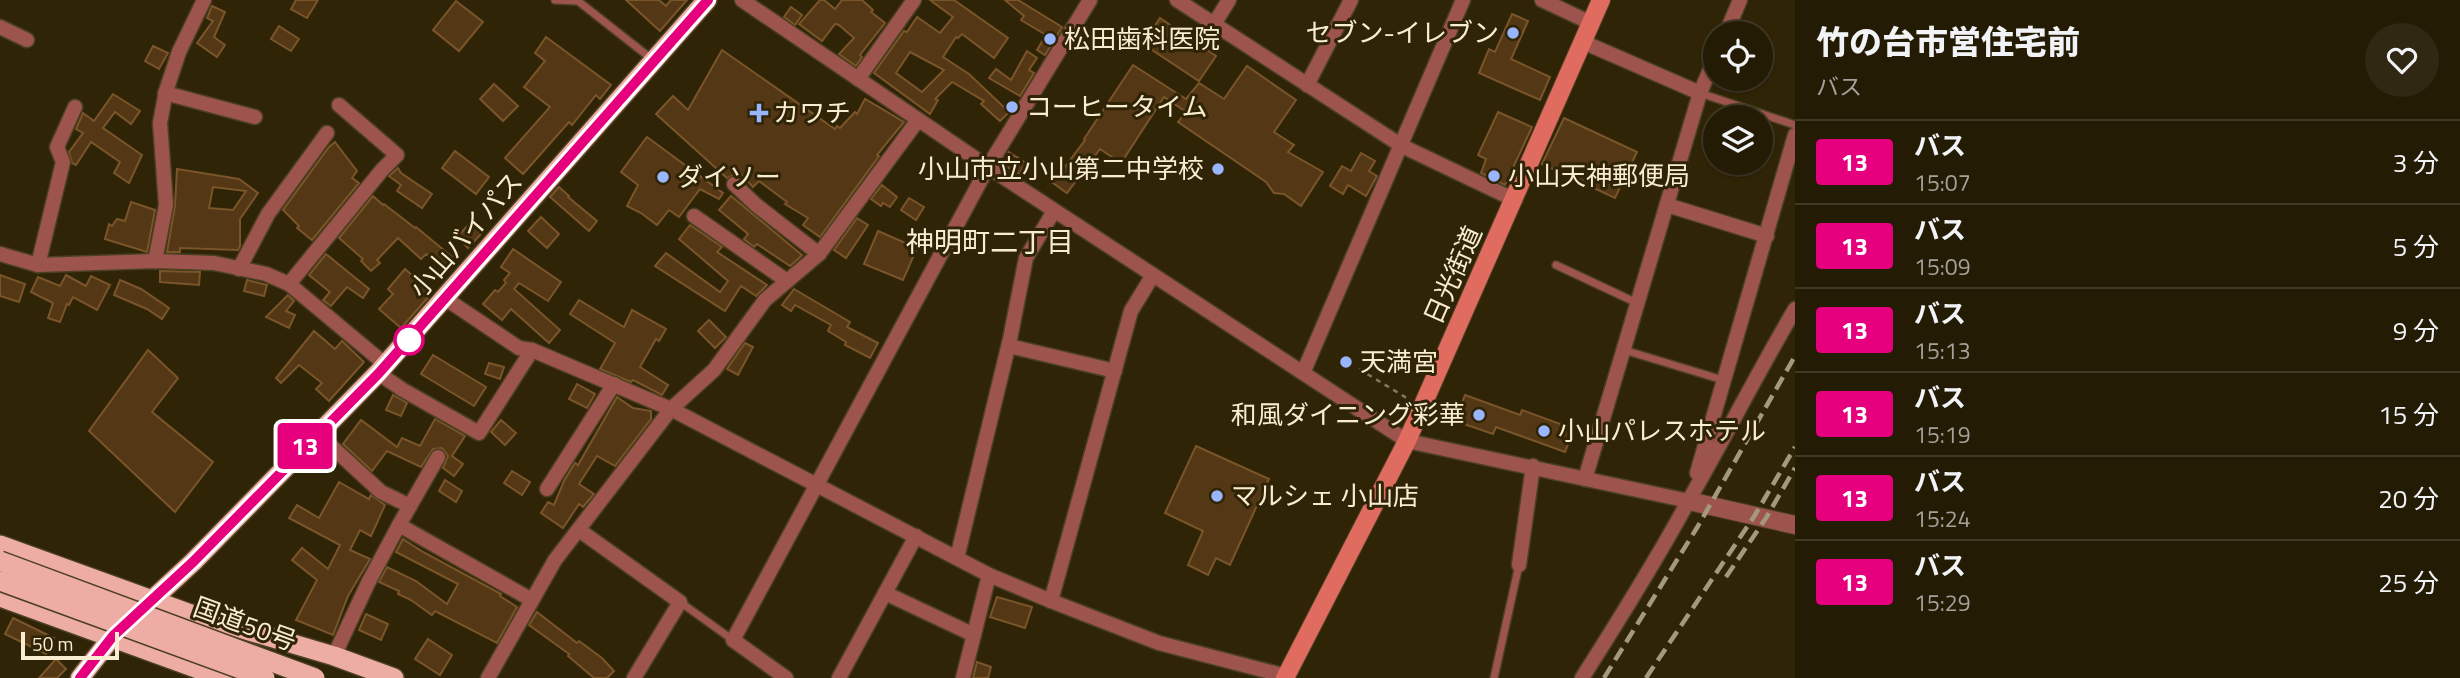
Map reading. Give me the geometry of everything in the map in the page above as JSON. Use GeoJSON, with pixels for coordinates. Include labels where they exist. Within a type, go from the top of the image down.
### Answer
{"type":"FeatureCollection","features":[{"type":"Feature","properties":{"kind":"highway","name":"小山バイパス"},"geometry":{"type":"LineString","coordinates":[[80,678],[113,636],[152,601],[382,369],[708,0]]}},
{"type":"Feature","properties":{"kind":"highway"},"geometry":{"type":"LineString","coordinates":[[0,545],[152,601],[334,656],[394,678]]}},
{"type":"Feature","properties":{"kind":"highway","name":"国道50号"},"geometry":{"type":"LineString","coordinates":[[0,561],[315,678]]}},
{"type":"Feature","properties":{"kind":"highway","name":"国道50号"},"geometry":{"type":"LineString","coordinates":[[0,581],[265,678]]}},
{"type":"Feature","properties":{"kind":"highway"},"geometry":{"type":"LineString","coordinates":[[0,597],[223,678]]}},
{"type":"Feature","properties":{"kind":"main road","name":"日光街道"},"geometry":{"type":"LineString","coordinates":[[1285,677],[1407,441],[1601,0]]}},
{"type":"Feature","properties":{"kind":"street"},"geometry":{"type":"LineString","coordinates":[[155,261],[166,205],[160,123],[165,93],[179,52],[204,0]]}},
{"type":"Feature","properties":{"kind":"street"},"geometry":{"type":"LineString","coordinates":[[742,0],[988,167],[1407,441],[1533,466],[1795,525]]}},
{"type":"Feature","properties":{"kind":"street"},"geometry":{"type":"LineString","coordinates":[[858,79],[914,0]]}},
{"type":"Feature","properties":{"kind":"street"},"geometry":{"type":"LineString","coordinates":[[786,678],[733,639],[988,167],[1090,0]]}},
{"type":"Feature","properties":{"kind":"street"},"geometry":{"type":"LineString","coordinates":[[1177,0],[1402,146],[1515,200]]}},
{"type":"Feature","properties":{"kind":"street"},"geometry":{"type":"LineString","coordinates":[[1214,24],[1229,0]]}},
{"type":"Feature","properties":{"kind":"street"},"geometry":{"type":"LineString","coordinates":[[1307,85],[1350,0]]}},
{"type":"Feature","properties":{"kind":"street"},"geometry":{"type":"LineString","coordinates":[[1303,373],[1464,0]]}},
{"type":"Feature","properties":{"kind":"street"},"geometry":{"type":"LineString","coordinates":[[1542,0],[1591,23]]}},
{"type":"Feature","properties":{"kind":"street"},"geometry":{"type":"LineString","coordinates":[[1731,21],[1740,0]]}},
{"type":"Feature","properties":{"kind":"street"},"geometry":{"type":"LineString","coordinates":[[0,27],[27,40]]}},
{"type":"Feature","properties":{"kind":"street"},"geometry":{"type":"LineString","coordinates":[[1583,42],[1700,93]]}},
{"type":"Feature","properties":{"kind":"street"},"geometry":{"type":"LineString","coordinates":[[1585,479],[1703,86]]}},
{"type":"Feature","properties":{"kind":"street"},"geometry":{"type":"LineString","coordinates":[[165,93],[255,117]]}},
{"type":"Feature","properties":{"kind":"street"},"geometry":{"type":"LineString","coordinates":[[289,284],[397,155],[339,105]]}},
{"type":"Feature","properties":{"kind":"street"},"geometry":{"type":"LineString","coordinates":[[38,265],[63,162],[57,147],[75,107]]}},
{"type":"Feature","properties":{"kind":"street"},"geometry":{"type":"LineString","coordinates":[[488,678],[555,560],[671,409],[714,370],[765,300],[819,254],[918,120]]}},
{"type":"Feature","properties":{"kind":"street"},"geometry":{"type":"LineString","coordinates":[[239,268],[268,214],[327,133]]}},
{"type":"Feature","properties":{"kind":"street"},"geometry":{"type":"LineString","coordinates":[[1689,501],[1795,135]]}},
{"type":"Feature","properties":{"kind":"street"},"geometry":{"type":"LineString","coordinates":[[734,184],[756,205],[819,254]]}},
{"type":"Feature","properties":{"kind":"street"},"geometry":{"type":"LineString","coordinates":[[1667,205],[1767,236]]}},
{"type":"Feature","properties":{"kind":"street"},"geometry":{"type":"LineString","coordinates":[[957,558],[1009,346],[1026,258],[1055,211]]}},
{"type":"Feature","properties":{"kind":"street"},"geometry":{"type":"LineString","coordinates":[[694,216],[787,281]]}},
{"type":"Feature","properties":{"kind":"street"},"geometry":{"type":"LineString","coordinates":[[0,254],[38,265],[155,261],[214,263],[266,274],[289,284],[403,390],[479,433],[532,349]]}},
{"type":"Feature","properties":{"kind":"street"},"geometry":{"type":"LineString","coordinates":[[1051,601],[1131,312],[1153,275]]}},
{"type":"Feature","properties":{"kind":"street"},"geometry":{"type":"LineString","coordinates":[[446,299],[519,348],[532,349],[671,409],[989,575],[1159,643],[1285,677]]}},
{"type":"Feature","properties":{"kind":"street"},"geometry":{"type":"LineString","coordinates":[[1581,678],[1622,616],[1689,501],[1756,375],[1795,309]]}},
{"type":"Feature","properties":{"kind":"street"},"geometry":{"type":"LineString","coordinates":[[1009,346],[1115,371]]}},
{"type":"Feature","properties":{"kind":"street"},"geometry":{"type":"LineString","coordinates":[[547,489],[614,384]]}},
{"type":"Feature","properties":{"kind":"street"},"geometry":{"type":"LineString","coordinates":[[318,434],[381,492],[410,506]]}},
{"type":"Feature","properties":{"kind":"street"},"geometry":{"type":"LineString","coordinates":[[334,656],[368,583],[438,457]]}},
{"type":"Feature","properties":{"kind":"street"},"geometry":{"type":"LineString","coordinates":[[1519,565],[1533,466]]}},
{"type":"Feature","properties":{"kind":"street"},"geometry":{"type":"LineString","coordinates":[[399,526],[532,600]]}},
{"type":"Feature","properties":{"kind":"street"},"geometry":{"type":"LineString","coordinates":[[579,530],[680,602],[634,678]]}},
{"type":"Feature","properties":{"kind":"street"},"geometry":{"type":"LineString","coordinates":[[839,678],[916,536]]}},
{"type":"Feature","properties":{"kind":"street"},"geometry":{"type":"LineString","coordinates":[[962,678],[989,575]]}},
{"type":"Feature","properties":{"kind":"street"},"geometry":{"type":"LineString","coordinates":[[885,593],[974,635]]}},
{"type":"Feature","properties":{"kind":"lane"},"geometry":{"type":"LineString","coordinates":[[555,0],[578,1],[654,61]]}},
{"type":"Feature","properties":{"kind":"lane"},"geometry":{"type":"LineString","coordinates":[[1700,93],[1795,125]]}},
{"type":"Feature","properties":{"kind":"lane"},"geometry":{"type":"LineString","coordinates":[[1556,265],[1637,304]]}},
{"type":"Feature","properties":{"kind":"lane"},"geometry":{"type":"LineString","coordinates":[[1623,350],[1724,381]]}},
{"type":"Feature","properties":{"kind":"lane"},"geometry":{"type":"LineString","coordinates":[[1494,678],[1516,589],[1519,565]]}},
{"type":"Feature","properties":{"kind":"lane"},"geometry":{"type":"LineString","coordinates":[[680,602],[733,639]]}},
{"type":"Feature","properties":{"kind":"path"},"geometry":{"type":"LineString","coordinates":[[1359,369],[1422,408]]}},
{"type":"Feature","properties":{"kind":"building"},"geometry":{"type":"Polygon","coordinates":[[[296,0],[318,0],[307,18],[291,9],[296,0]]]}},
{"type":"Feature","properties":{"kind":"building"},"geometry":{"type":"Polygon","coordinates":[[[626,0],[659,0],[666,6],[671,0],[687,0],[660,31],[626,0]]]}},
{"type":"Feature","properties":{"kind":"building"},"geometry":{"type":"Polygon","coordinates":[[[820,0],[835,9],[842,0],[862,0],[873,10],[871,12],[885,23],[860,55],[862,57],[856,66],[839,54],[854,38],[839,25],[835,24],[822,41],[799,24],[820,0]]]}},
{"type":"Feature","properties":{"kind":"building"},"geometry":{"type":"Polygon","coordinates":[[[930,0],[954,0],[1008,38],[994,58],[962,34],[956,37],[943,57],[969,74],[1009,112],[1000,121],[981,104],[984,101],[952,82],[935,99],[938,100],[930,114],[874,73],[917,17],[940,33],[953,17],[930,0]],[[910,52],[896,73],[922,92],[944,70],[910,52]]]}},
{"type":"Feature","properties":{"kind":"building"},"geometry":{"type":"Polygon","coordinates":[[[1005,0],[1018,0],[1062,27],[1045,55],[1037,50],[1046,35],[1021,20],[1024,16],[1005,0]]]}},
{"type":"Feature","properties":{"kind":"building"},"geometry":{"type":"Polygon","coordinates":[[[456,1],[483,22],[459,51],[433,30],[456,1]]]}},
{"type":"Feature","properties":{"kind":"building"},"geometry":{"type":"Polygon","coordinates":[[[212,6],[225,12],[214,37],[225,45],[217,57],[197,43],[213,21],[207,18],[212,6]]]}},
{"type":"Feature","properties":{"kind":"building"},"geometry":{"type":"Polygon","coordinates":[[[791,7],[802,15],[795,25],[784,17],[791,7]]]}},
{"type":"Feature","properties":{"kind":"building"},"geometry":{"type":"Polygon","coordinates":[[[1512,14],[1528,21],[1511,59],[1550,77],[1540,100],[1479,73],[1489,49],[1495,52],[1512,14]]]}},
{"type":"Feature","properties":{"kind":"building"},"geometry":{"type":"Polygon","coordinates":[[[1160,18],[1216,56],[1199,81],[1143,44],[1160,18]]]}},
{"type":"Feature","properties":{"kind":"building"},"geometry":{"type":"Polygon","coordinates":[[[279,26],[299,39],[291,51],[271,39],[279,26]]]}},
{"type":"Feature","properties":{"kind":"building"},"geometry":{"type":"Polygon","coordinates":[[[546,37],[611,85],[600,99],[596,95],[572,125],[569,122],[523,174],[505,158],[550,107],[524,87],[545,61],[535,53],[546,37]]]}},
{"type":"Feature","properties":{"kind":"building"},"geometry":{"type":"Polygon","coordinates":[[[153,46],[168,53],[159,69],[145,61],[153,46]]]}},
{"type":"Feature","properties":{"kind":"building"},"geometry":{"type":"Polygon","coordinates":[[[722,50],[835,129],[837,126],[840,128],[855,112],[857,114],[865,99],[904,122],[877,155],[879,156],[820,237],[803,225],[808,218],[785,204],[787,202],[759,181],[753,187],[738,171],[727,178],[656,114],[673,96],[688,110],[722,50]]]}},
{"type":"Feature","properties":{"kind":"building"},"geometry":{"type":"Polygon","coordinates":[[[1027,51],[1037,58],[1029,70],[1034,73],[1020,96],[989,78],[996,69],[1011,80],[1027,51]]]}},
{"type":"Feature","properties":{"kind":"building"},"geometry":{"type":"Polygon","coordinates":[[[1133,65],[1186,99],[1199,83],[1224,99],[1247,66],[1296,100],[1274,132],[1294,145],[1288,152],[1323,172],[1301,206],[1284,194],[1274,193],[1266,182],[1178,122],[1186,112],[1164,97],[1121,163],[1100,149],[1067,193],[1053,183],[1085,140],[1133,65]]]}},
{"type":"Feature","properties":{"kind":"building"},"geometry":{"type":"Polygon","coordinates":[[[494,84],[518,106],[503,121],[480,99],[494,84]]]}},
{"type":"Feature","properties":{"kind":"building"},"geometry":{"type":"Polygon","coordinates":[[[113,94],[140,111],[131,124],[115,112],[103,128],[142,155],[129,183],[114,173],[120,162],[91,142],[76,165],[72,163],[69,152],[83,133],[76,129],[83,113],[94,121],[113,94]]]}},
{"type":"Feature","properties":{"kind":"building"},"geometry":{"type":"Polygon","coordinates":[[[1498,112],[1532,127],[1505,185],[1481,173],[1486,159],[1478,155],[1498,112]]]}},
{"type":"Feature","properties":{"kind":"building"},"geometry":{"type":"Polygon","coordinates":[[[1564,118],[1637,152],[1615,198],[1542,164],[1564,118]]]}},
{"type":"Feature","properties":{"kind":"building","name":"ダイソー"},"geometry":{"type":"Polygon","coordinates":[[[647,137],[723,193],[719,199],[700,189],[679,217],[669,210],[657,225],[627,206],[638,185],[621,172],[647,137]]]}},
{"type":"Feature","properties":{"kind":"building"},"geometry":{"type":"Polygon","coordinates":[[[335,142],[357,171],[352,178],[359,183],[312,240],[297,228],[299,226],[283,210],[335,142]]]}},
{"type":"Feature","properties":{"kind":"building"},"geometry":{"type":"Polygon","coordinates":[[[455,151],[489,177],[476,194],[442,168],[455,151]]]}},
{"type":"Feature","properties":{"kind":"building"},"geometry":{"type":"Polygon","coordinates":[[[1009,152],[1026,163],[1019,174],[1002,164],[1009,152]]]}},
{"type":"Feature","properties":{"kind":"building"},"geometry":{"type":"Polygon","coordinates":[[[1361,153],[1375,161],[1369,171],[1377,176],[1366,196],[1348,185],[1343,194],[1330,186],[1342,166],[1351,171],[1361,153]]]}},
{"type":"Feature","properties":{"kind":"building"},"geometry":{"type":"Polygon","coordinates":[[[398,168],[401,173],[432,194],[422,208],[397,191],[401,185],[389,176],[398,168]]]}},
{"type":"Feature","properties":{"kind":"building"},"geometry":{"type":"Polygon","coordinates":[[[177,169],[239,179],[258,193],[240,219],[238,250],[180,248],[180,252],[167,252],[175,206],[177,169]],[[213,187],[209,208],[233,210],[246,191],[213,187]]]}},
{"type":"Feature","properties":{"kind":"building"},"geometry":{"type":"Polygon","coordinates":[[[882,185],[897,197],[890,207],[883,203],[881,206],[871,199],[882,185]]]}},
{"type":"Feature","properties":{"kind":"building"},"geometry":{"type":"Polygon","coordinates":[[[559,187],[597,221],[589,231],[550,197],[559,187]]]}},
{"type":"Feature","properties":{"kind":"building"},"geometry":{"type":"Polygon","coordinates":[[[373,196],[457,261],[449,271],[426,254],[421,259],[398,238],[377,260],[380,263],[371,271],[361,261],[363,259],[339,238],[373,196]]]}},
{"type":"Feature","properties":{"kind":"building"},"geometry":{"type":"Polygon","coordinates":[[[731,196],[802,255],[790,266],[757,244],[754,247],[744,239],[748,234],[719,210],[731,196]]]}},
{"type":"Feature","properties":{"kind":"building"},"geometry":{"type":"Polygon","coordinates":[[[909,198],[924,207],[916,220],[901,210],[909,198]]]}},
{"type":"Feature","properties":{"kind":"building"},"geometry":{"type":"Polygon","coordinates":[[[131,202],[155,210],[147,252],[105,239],[109,224],[112,226],[117,219],[125,221],[131,202]]]}},
{"type":"Feature","properties":{"kind":"building"},"geometry":{"type":"Polygon","coordinates":[[[541,217],[559,234],[547,248],[528,231],[541,217]]]}},
{"type":"Feature","properties":{"kind":"building"},"geometry":{"type":"Polygon","coordinates":[[[857,218],[868,225],[846,258],[834,250],[857,218]]]}},
{"type":"Feature","properties":{"kind":"building"},"geometry":{"type":"Polygon","coordinates":[[[470,223],[482,233],[468,248],[457,237],[470,223]]]}},
{"type":"Feature","properties":{"kind":"building"},"geometry":{"type":"Polygon","coordinates":[[[690,225],[722,247],[717,252],[767,285],[756,296],[741,286],[725,311],[655,266],[666,253],[720,292],[728,281],[679,239],[690,225]]]}},
{"type":"Feature","properties":{"kind":"building"},"geometry":{"type":"Polygon","coordinates":[[[878,231],[917,248],[903,280],[864,264],[878,231]]]}},
{"type":"Feature","properties":{"kind":"building"},"geometry":{"type":"Polygon","coordinates":[[[513,249],[561,282],[548,301],[519,283],[514,289],[560,330],[549,343],[511,309],[502,320],[483,304],[495,290],[498,292],[506,283],[504,280],[510,273],[501,267],[513,249]]]}},
{"type":"Feature","properties":{"kind":"building"},"geometry":{"type":"Polygon","coordinates":[[[326,254],[369,289],[363,298],[347,287],[331,306],[323,300],[330,292],[309,275],[326,254]]]}},
{"type":"Feature","properties":{"kind":"building"},"geometry":{"type":"Polygon","coordinates":[[[405,269],[432,293],[401,328],[379,309],[393,294],[388,289],[405,269]]]}},
{"type":"Feature","properties":{"kind":"building"},"geometry":{"type":"Polygon","coordinates":[[[160,271],[200,272],[199,285],[160,282],[160,271]]]}},
{"type":"Feature","properties":{"kind":"building"},"geometry":{"type":"Polygon","coordinates":[[[0,275],[25,284],[19,302],[0,296],[0,275]]]}},
{"type":"Feature","properties":{"kind":"building"},"geometry":{"type":"Polygon","coordinates":[[[66,275],[86,286],[91,276],[110,285],[97,310],[73,297],[60,322],[48,318],[53,303],[31,292],[38,277],[60,286],[66,275]]]}},
{"type":"Feature","properties":{"kind":"building"},"geometry":{"type":"Polygon","coordinates":[[[120,280],[141,289],[169,308],[162,319],[147,309],[114,295],[120,280]]]}},
{"type":"Feature","properties":{"kind":"building"},"geometry":{"type":"Polygon","coordinates":[[[247,280],[267,285],[264,296],[244,291],[247,280]]]}},
{"type":"Feature","properties":{"kind":"building"},"geometry":{"type":"Polygon","coordinates":[[[794,289],[850,322],[847,327],[878,343],[870,358],[845,345],[846,342],[828,331],[831,325],[795,305],[791,311],[782,305],[794,289]]]}},
{"type":"Feature","properties":{"kind":"building"},"geometry":{"type":"Polygon","coordinates":[[[288,295],[294,301],[286,311],[295,315],[289,328],[266,317],[288,295]]]}},
{"type":"Feature","properties":{"kind":"building"},"geometry":{"type":"Polygon","coordinates":[[[579,300],[624,327],[632,310],[666,329],[659,341],[656,339],[640,367],[668,385],[662,395],[633,380],[631,382],[600,369],[615,343],[570,314],[579,300]]]}},
{"type":"Feature","properties":{"kind":"building"},"geometry":{"type":"Polygon","coordinates":[[[709,320],[726,337],[715,348],[698,331],[709,320]]]}},
{"type":"Feature","properties":{"kind":"building"},"geometry":{"type":"Polygon","coordinates":[[[314,331],[335,349],[342,341],[364,362],[329,401],[316,389],[322,383],[299,365],[281,383],[276,378],[314,331]]]}},
{"type":"Feature","properties":{"kind":"building"},"geometry":{"type":"Polygon","coordinates":[[[745,343],[753,347],[738,375],[727,369],[745,343]]]}},
{"type":"Feature","properties":{"kind":"building"},"geometry":{"type":"Polygon","coordinates":[[[148,350],[178,378],[152,412],[213,462],[175,512],[89,431],[148,350]]]}},
{"type":"Feature","properties":{"kind":"building"},"geometry":{"type":"Polygon","coordinates":[[[433,355],[486,387],[474,406],[421,374],[433,355]]]}},
{"type":"Feature","properties":{"kind":"building"},"geometry":{"type":"Polygon","coordinates":[[[489,363],[504,367],[500,379],[485,374],[489,363]]]}},
{"type":"Feature","properties":{"kind":"building"},"geometry":{"type":"Polygon","coordinates":[[[577,384],[595,394],[587,408],[569,399],[577,384]]]}},
{"type":"Feature","properties":{"kind":"building"},"geometry":{"type":"Polygon","coordinates":[[[393,395],[407,403],[401,416],[386,410],[393,395]]]}},
{"type":"Feature","properties":{"kind":"building"},"geometry":{"type":"Polygon","coordinates":[[[1465,395],[1520,415],[1522,410],[1574,429],[1565,452],[1496,427],[1493,434],[1455,421],[1465,395]]]}},
{"type":"Feature","properties":{"kind":"building"},"geometry":{"type":"Polygon","coordinates":[[[617,397],[633,408],[651,411],[651,419],[615,466],[597,456],[579,484],[594,494],[583,507],[579,504],[563,528],[541,513],[548,502],[554,505],[564,481],[575,463],[578,465],[617,397]]]}},
{"type":"Feature","properties":{"kind":"building"},"geometry":{"type":"Polygon","coordinates":[[[435,419],[465,436],[452,456],[463,464],[454,476],[443,468],[448,456],[442,448],[433,449],[421,467],[387,451],[372,471],[343,444],[361,420],[397,447],[402,438],[420,446],[435,419]]]}},
{"type":"Feature","properties":{"kind":"building"},"geometry":{"type":"Polygon","coordinates":[[[501,420],[516,433],[505,445],[491,432],[501,420]]]}},
{"type":"Feature","properties":{"kind":"building","name":"マルシェ 小山店"},"geometry":{"type":"Polygon","coordinates":[[[1196,446],[1269,479],[1230,565],[1216,558],[1208,575],[1188,565],[1203,531],[1165,513],[1196,446]]]}},
{"type":"Feature","properties":{"kind":"building"},"geometry":{"type":"Polygon","coordinates":[[[512,471],[530,482],[522,495],[504,483],[512,471]]]}},
{"type":"Feature","properties":{"kind":"building"},"geometry":{"type":"Polygon","coordinates":[[[445,480],[462,491],[456,502],[439,491],[445,480]]]}},
{"type":"Feature","properties":{"kind":"building"},"geometry":{"type":"Polygon","coordinates":[[[339,482],[369,499],[371,495],[385,505],[371,536],[360,530],[350,550],[370,559],[348,596],[333,635],[296,620],[317,580],[292,560],[302,548],[328,569],[340,545],[289,518],[297,505],[319,518],[339,482]]]}},
{"type":"Feature","properties":{"kind":"building"},"geometry":{"type":"Polygon","coordinates":[[[403,539],[501,594],[500,596],[517,607],[497,643],[435,611],[432,615],[398,594],[399,591],[379,582],[387,567],[416,581],[447,604],[458,584],[396,552],[403,539]]]}},
{"type":"Feature","properties":{"kind":"building"},"geometry":{"type":"Polygon","coordinates":[[[997,597],[1032,607],[1025,628],[990,617],[997,597]]]}},
{"type":"Feature","properties":{"kind":"building"},"geometry":{"type":"Polygon","coordinates":[[[537,612],[577,643],[579,641],[602,658],[614,671],[607,678],[594,678],[568,656],[569,654],[529,625],[537,612]]]}},
{"type":"Feature","properties":{"kind":"building"},"geometry":{"type":"Polygon","coordinates":[[[366,614],[388,624],[381,640],[359,630],[366,614]]]}},
{"type":"Feature","properties":{"kind":"building"},"geometry":{"type":"Polygon","coordinates":[[[13,618],[54,638],[46,654],[5,634],[13,618]]]}},
{"type":"Feature","properties":{"kind":"building"},"geometry":{"type":"Polygon","coordinates":[[[428,639],[452,655],[440,675],[415,659],[428,639]]]}},
{"type":"Feature","properties":{"kind":"building"},"geometry":{"type":"Polygon","coordinates":[[[56,659],[66,669],[57,678],[39,678],[56,659]]]}},
{"type":"Feature","properties":{"kind":"building"},"geometry":{"type":"Polygon","coordinates":[[[977,662],[991,667],[988,678],[973,678],[977,662]]]}},
{"type":"Feature","properties":{"kind":"railway"},"geometry":{"type":"LineString","coordinates":[[1604,678],[1698,526],[1795,356]]}},
{"type":"Feature","properties":{"kind":"railway"},"geometry":{"type":"LineString","coordinates":[[1646,678],[1755,515],[1795,447]]}},
{"type":"Feature","properties":{"kind":"railway"},"geometry":{"type":"LineString","coordinates":[[1726,577],[1766,518],[1795,468]]}},
{"type":"Feature","properties":{"kind":"bus line","name":"13"},"geometry":{"type":"LineString","coordinates":[[80,678],[113,636],[193,562],[379,373],[708,0]]}},
{"type":"Feature","properties":{"kind":"place","name":"セブン-イレブン"},"geometry":{"type":"Point","coordinates":[1513,33]}},
{"type":"Feature","properties":{"kind":"place","name":"松田歯科医院"},"geometry":{"type":"Point","coordinates":[1050,39]}},
{"type":"Feature","properties":{"kind":"place","name":"コーヒータイム"},"geometry":{"type":"Point","coordinates":[1012,107]}},
{"type":"Feature","properties":{"kind":"place","name":"カワチ"},"geometry":{"type":"Point","coordinates":[759,113]}},
{"type":"Feature","properties":{"kind":"place","name":"小山市立小山第二中学校"},"geometry":{"type":"Point","coordinates":[1218,169]}},
{"type":"Feature","properties":{"kind":"place","name":"小山天神郵便局"},"geometry":{"type":"Point","coordinates":[1494,176]}},
{"type":"Feature","properties":{"kind":"place","name":"ダイソー"},"geometry":{"type":"Point","coordinates":[663,177]}},
{"type":"Feature","properties":{"kind":"place","name":"天満宮"},"geometry":{"type":"Point","coordinates":[1346,362]}},
{"type":"Feature","properties":{"kind":"place","name":"和風ダイニング彩華"},"geometry":{"type":"Point","coordinates":[1479,415]}},
{"type":"Feature","properties":{"kind":"place","name":"小山パレスホテル"},"geometry":{"type":"Point","coordinates":[1544,431]}},
{"type":"Feature","properties":{"kind":"place","name":"マルシェ 小山店"},"geometry":{"type":"Point","coordinates":[1217,496]}},
{"type":"Feature","properties":{"kind":"district","name":"神明町二丁目"},"geometry":{"type":"Point","coordinates":[990,242]}}]}
